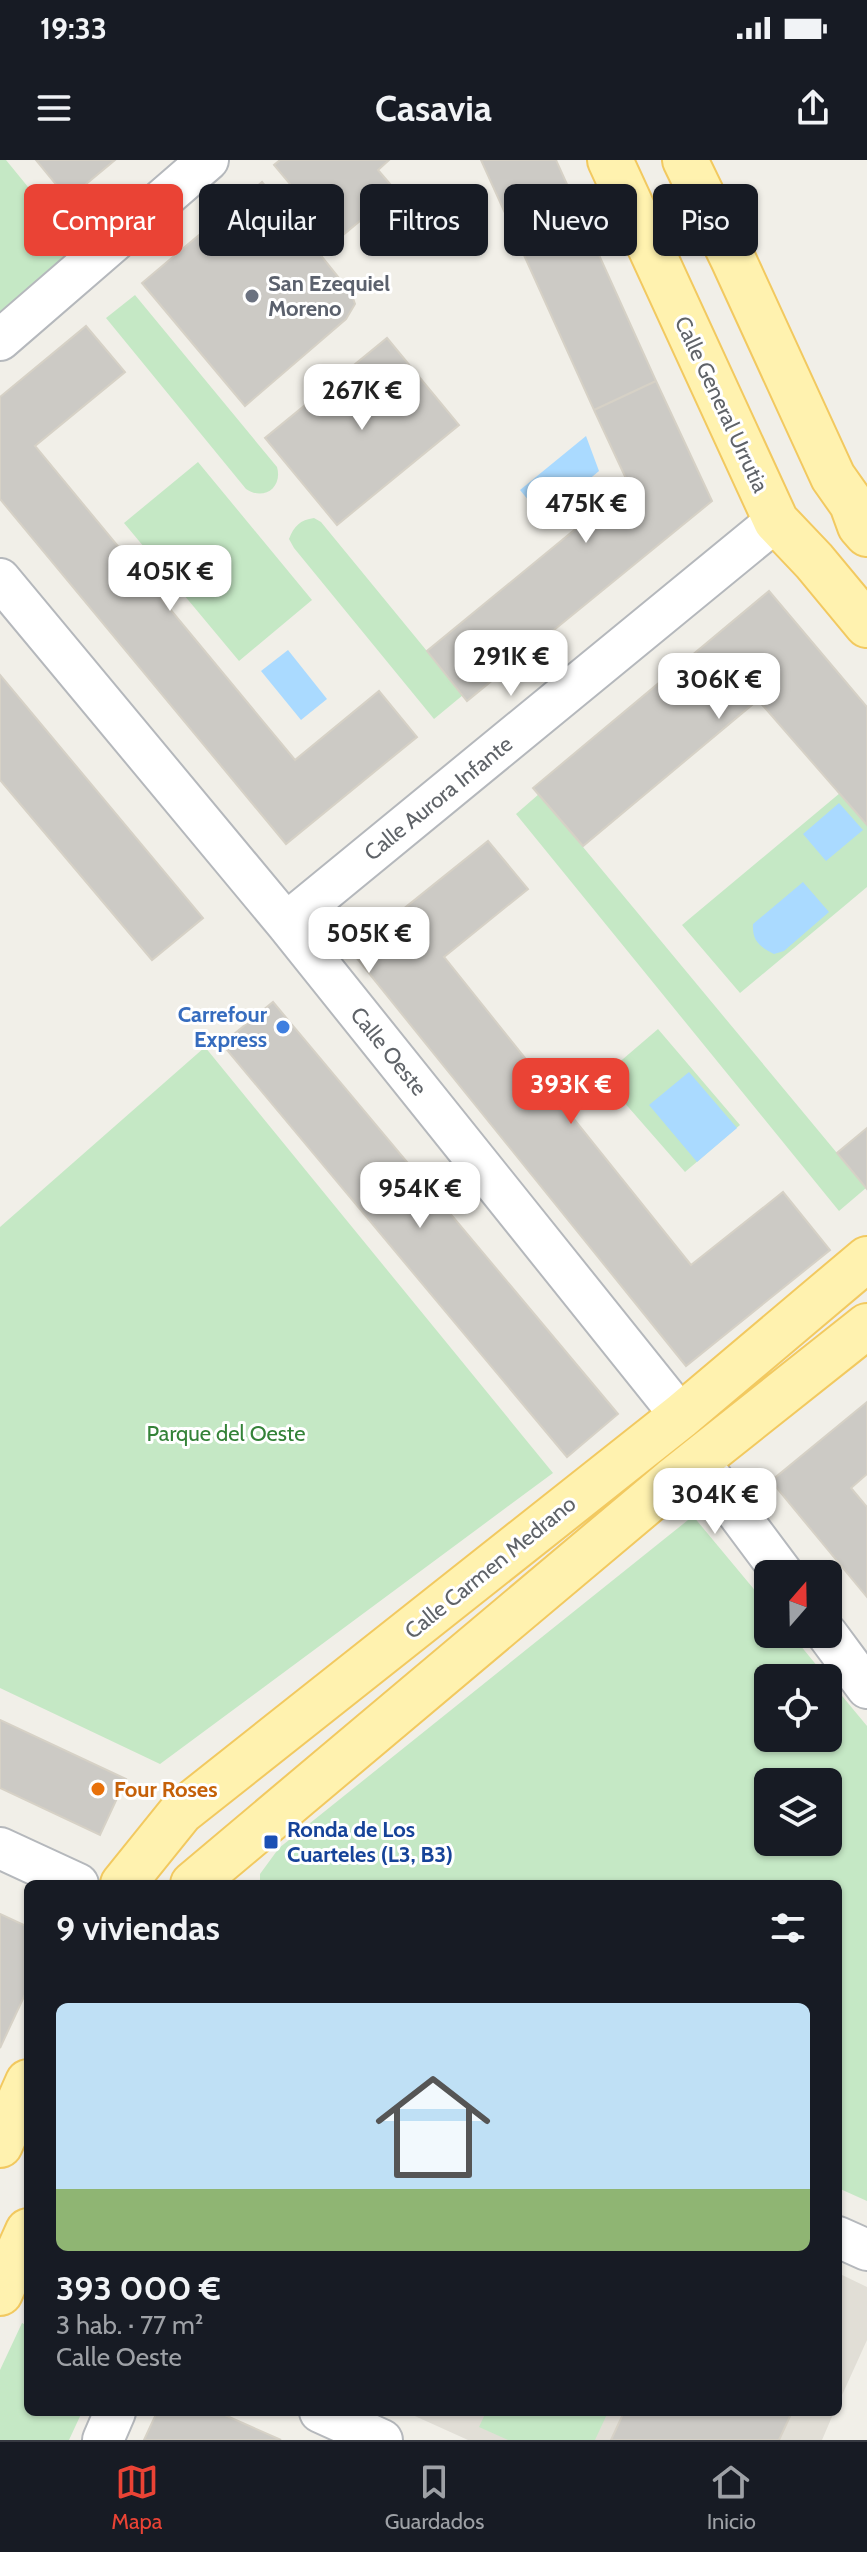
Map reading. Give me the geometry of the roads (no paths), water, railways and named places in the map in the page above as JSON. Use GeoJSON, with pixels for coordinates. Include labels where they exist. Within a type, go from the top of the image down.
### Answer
{"type":"FeatureCollection","features":[{"type":"Feature","properties":{"kind":"main road","name":"Calle General Urrutia"},"geometry":{"type":"LineString","coordinates":[[610,160],[776,521],[824,572],[867,625]]}},
{"type":"Feature","properties":{"kind":"main road"},"geometry":{"type":"LineString","coordinates":[[685,160],[833,477],[852,504],[860,526],[867,534]]}},
{"type":"Feature","properties":{"kind":"main road","name":"Calle Carmen Medrano"},"geometry":{"type":"LineString","coordinates":[[126,1880],[181,1812],[681,1416],[867,1259]]}},
{"type":"Feature","properties":{"kind":"main road"},"geometry":{"type":"LineString","coordinates":[[198,1880],[698,1460],[867,1326]]}},
{"type":"Feature","properties":{"kind":"main road"},"geometry":{"type":"LineString","coordinates":[[0,2145],[24,2091]]}},
{"type":"Feature","properties":{"kind":"main road"},"geometry":{"type":"LineString","coordinates":[[13,2282],[24,2245]]}},
{"type":"Feature","properties":{"kind":"street"},"geometry":{"type":"LineString","coordinates":[[0,340],[208,160]]}},
{"type":"Feature","properties":{"kind":"street","name":"Calle Aurora Infante"},"geometry":{"type":"LineString","coordinates":[[286,923],[776,521]]}},
{"type":"Feature","properties":{"kind":"street","name":"Calle Oeste"},"geometry":{"type":"LineString","coordinates":[[0,579],[286,923],[681,1416]]}},
{"type":"Feature","properties":{"kind":"street"},"geometry":{"type":"LineString","coordinates":[[698,1460],[773,1560]]}},
{"type":"Feature","properties":{"kind":"street"},"geometry":{"type":"LineString","coordinates":[[837,1648],[867,1688]]}},
{"type":"Feature","properties":{"kind":"street"},"geometry":{"type":"LineString","coordinates":[[0,1848],[69,1880]]}},
{"type":"Feature","properties":{"kind":"street"},"geometry":{"type":"LineString","coordinates":[[842,2239],[867,2250]]}},
{"type":"Feature","properties":{"kind":"street"},"geometry":{"type":"LineString","coordinates":[[103,2440],[113,2416]]}},
{"type":"Feature","properties":{"kind":"street"},"geometry":{"type":"LineString","coordinates":[[329,2416],[382,2440]]}},
{"type":"Feature","properties":{"kind":"water"},"geometry":{"type":"Polygon","coordinates":[[[586,436],[599,471],[543,518],[520,490],[586,436]]]}},
{"type":"Feature","properties":{"kind":"water"},"geometry":{"type":"Polygon","coordinates":[[[288,650],[327,699],[301,720],[261,671],[288,650]]]}},
{"type":"Feature","properties":{"kind":"water"},"geometry":{"type":"Polygon","coordinates":[[[839,803],[863,830],[826,861],[803,834],[839,803]]]}},
{"type":"Feature","properties":{"kind":"water"},"geometry":{"type":"Polygon","coordinates":[[[803,882],[829,912],[784,951],[774,954],[758,943],[753,924],[803,882]]]}},
{"type":"Feature","properties":{"kind":"water"},"geometry":{"type":"Polygon","coordinates":[[[689,1072],[737,1128],[697,1162],[649,1105],[689,1072]]]}},
{"type":"Feature","properties":{"kind":"place","name":"San Ezequiel Moreno"},"geometry":{"type":"Point","coordinates":[252,296]}},
{"type":"Feature","properties":{"kind":"place","name":"Carrefour Express"},"geometry":{"type":"Point","coordinates":[283,1027]}},
{"type":"Feature","properties":{"kind":"place","name":"Four Roses"},"geometry":{"type":"Point","coordinates":[98,1789]}},
{"type":"Feature","properties":{"kind":"place","name":"Ronda de Los Cuarteles (L3, B3)"},"geometry":{"type":"Point","coordinates":[271,1842]}},
{"type":"Feature","properties":{"kind":"park label","name":"Parque del Oeste"},"geometry":{"type":"Point","coordinates":[226,1433]}}]}
